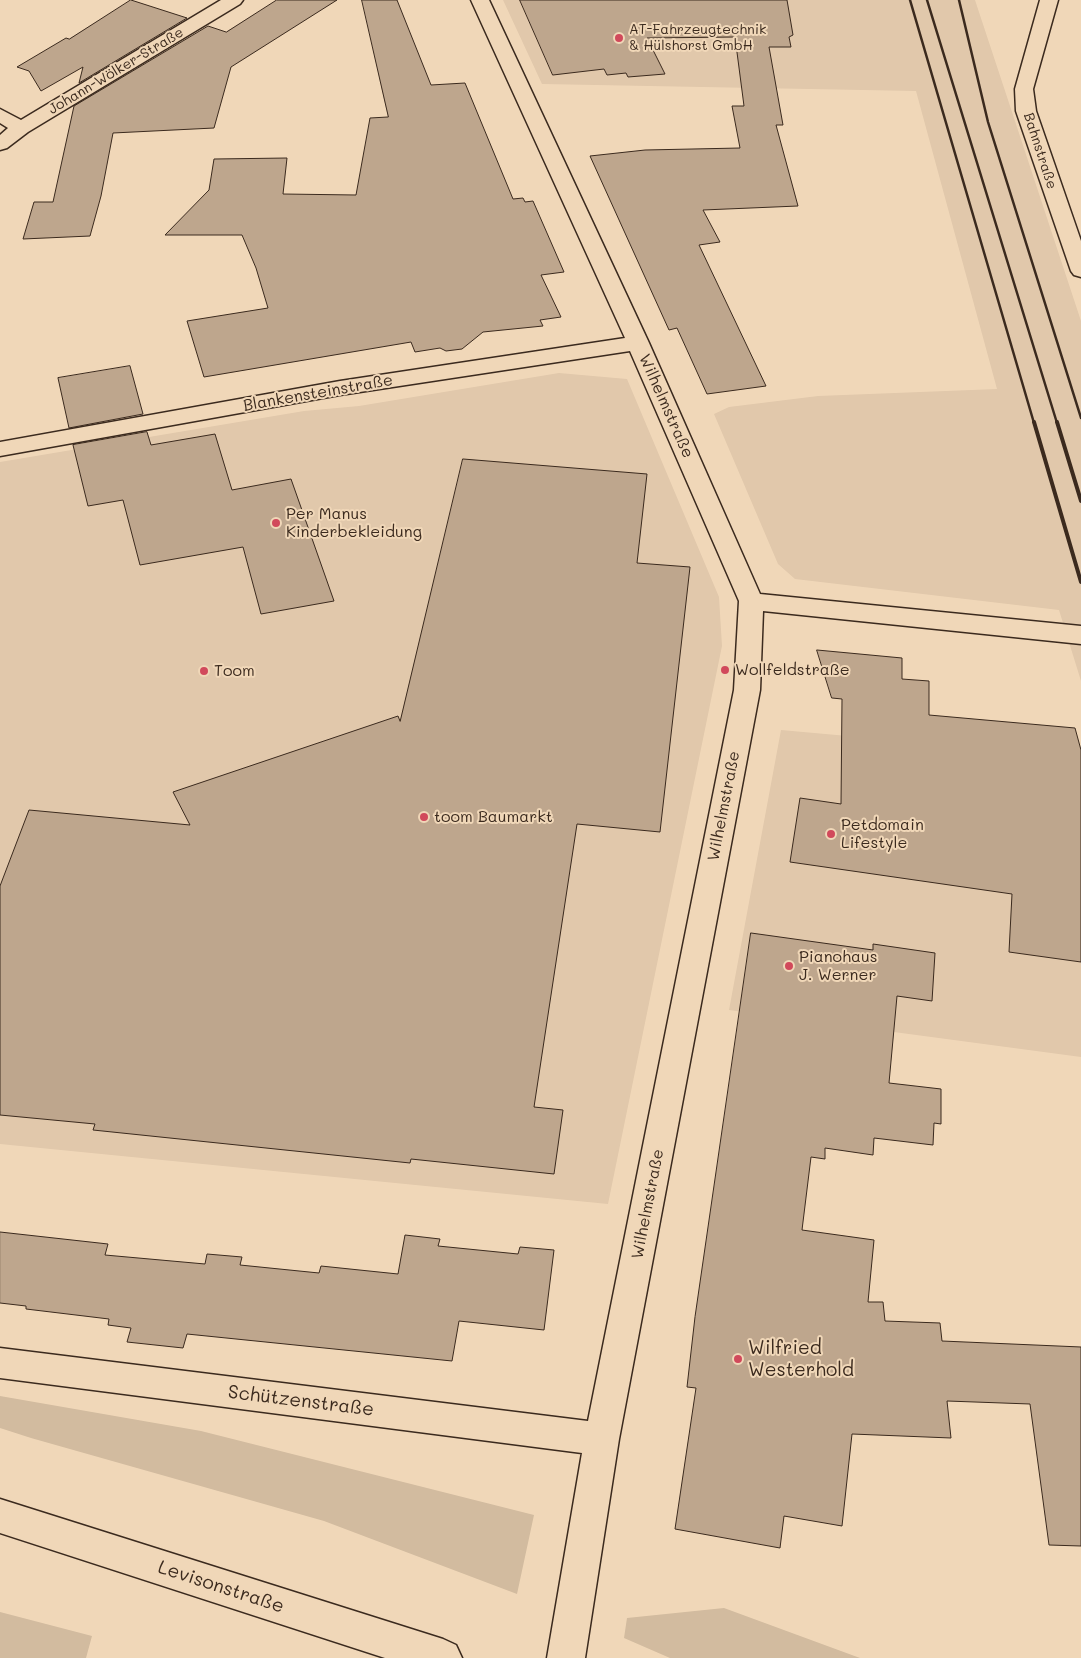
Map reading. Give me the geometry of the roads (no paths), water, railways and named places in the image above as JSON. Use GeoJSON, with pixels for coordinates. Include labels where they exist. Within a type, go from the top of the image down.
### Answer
{"type":"FeatureCollection","features":[{"type":"Feature","properties":{"kind":"street","name":"Johann-Wölker-Straße"},"geometry":{"type":"LineString","coordinates":[[0,144],[21,128],[234,0]]}},
{"type":"Feature","properties":{"kind":"street","name":"Wilhelmstraße"},"geometry":{"type":"LineString","coordinates":[[480,0],[638,343],[751,601],[747,690],[602,1439],[566,1658]]}},
{"type":"Feature","properties":{"kind":"street","name":"Bahnstraße"},"geometry":{"type":"LineString","coordinates":[[1049,0],[1024,89],[1026,111],[1081,271]]}},
{"type":"Feature","properties":{"kind":"street"},"geometry":{"type":"LineString","coordinates":[[0,114],[21,128]]}},
{"type":"Feature","properties":{"kind":"street","name":"Blankensteinstraße"},"geometry":{"type":"LineString","coordinates":[[0,448],[340,388],[638,343]]}},
{"type":"Feature","properties":{"kind":"street"},"geometry":{"type":"LineString","coordinates":[[751,601],[1081,635]]}},
{"type":"Feature","properties":{"kind":"street","name":"Schützenstraße"},"geometry":{"type":"LineString","coordinates":[[0,1363],[602,1439]]}},
{"type":"Feature","properties":{"kind":"street","name":"Levisonstraße"},"geometry":{"type":"LineString","coordinates":[[0,1516],[441,1657]]}},
{"type":"Feature","properties":{"kind":"railway"},"geometry":{"type":"LineString","coordinates":[[910,0],[1034,423]]}},
{"type":"Feature","properties":{"kind":"railway"},"geometry":{"type":"LineString","coordinates":[[927,0],[1057,423]]}},
{"type":"Feature","properties":{"kind":"railway"},"geometry":{"type":"LineString","coordinates":[[959,0],[988,122],[1081,418]]}},
{"type":"Feature","properties":{"kind":"railway"},"geometry":{"type":"LineString","coordinates":[[1034,422],[1081,582]]}},
{"type":"Feature","properties":{"kind":"railway"},"geometry":{"type":"LineString","coordinates":[[1057,422],[1081,501]]}},
{"type":"Feature","properties":{"kind":"place","name":"AT-Fahrzeugtechnik & Hülshorst GmbH"},"geometry":{"type":"Point","coordinates":[619,38]}},
{"type":"Feature","properties":{"kind":"place","name":"Per Manus Kinderbekleidung"},"geometry":{"type":"Point","coordinates":[276,523]}},
{"type":"Feature","properties":{"kind":"place","name":"Wollfeldstraße"},"geometry":{"type":"Point","coordinates":[725,670]}},
{"type":"Feature","properties":{"kind":"place","name":"Toom"},"geometry":{"type":"Point","coordinates":[204,671]}},
{"type":"Feature","properties":{"kind":"place","name":"toom Baumarkt"},"geometry":{"type":"Point","coordinates":[424,817]}},
{"type":"Feature","properties":{"kind":"place","name":"Petdomain Lifestyle"},"geometry":{"type":"Point","coordinates":[831,834]}},
{"type":"Feature","properties":{"kind":"place","name":"Pianohaus J. Werner"},"geometry":{"type":"Point","coordinates":[789,966]}},
{"type":"Feature","properties":{"kind":"place","name":"Wilfried Westerhold"},"geometry":{"type":"Point","coordinates":[738,1359]}}]}
